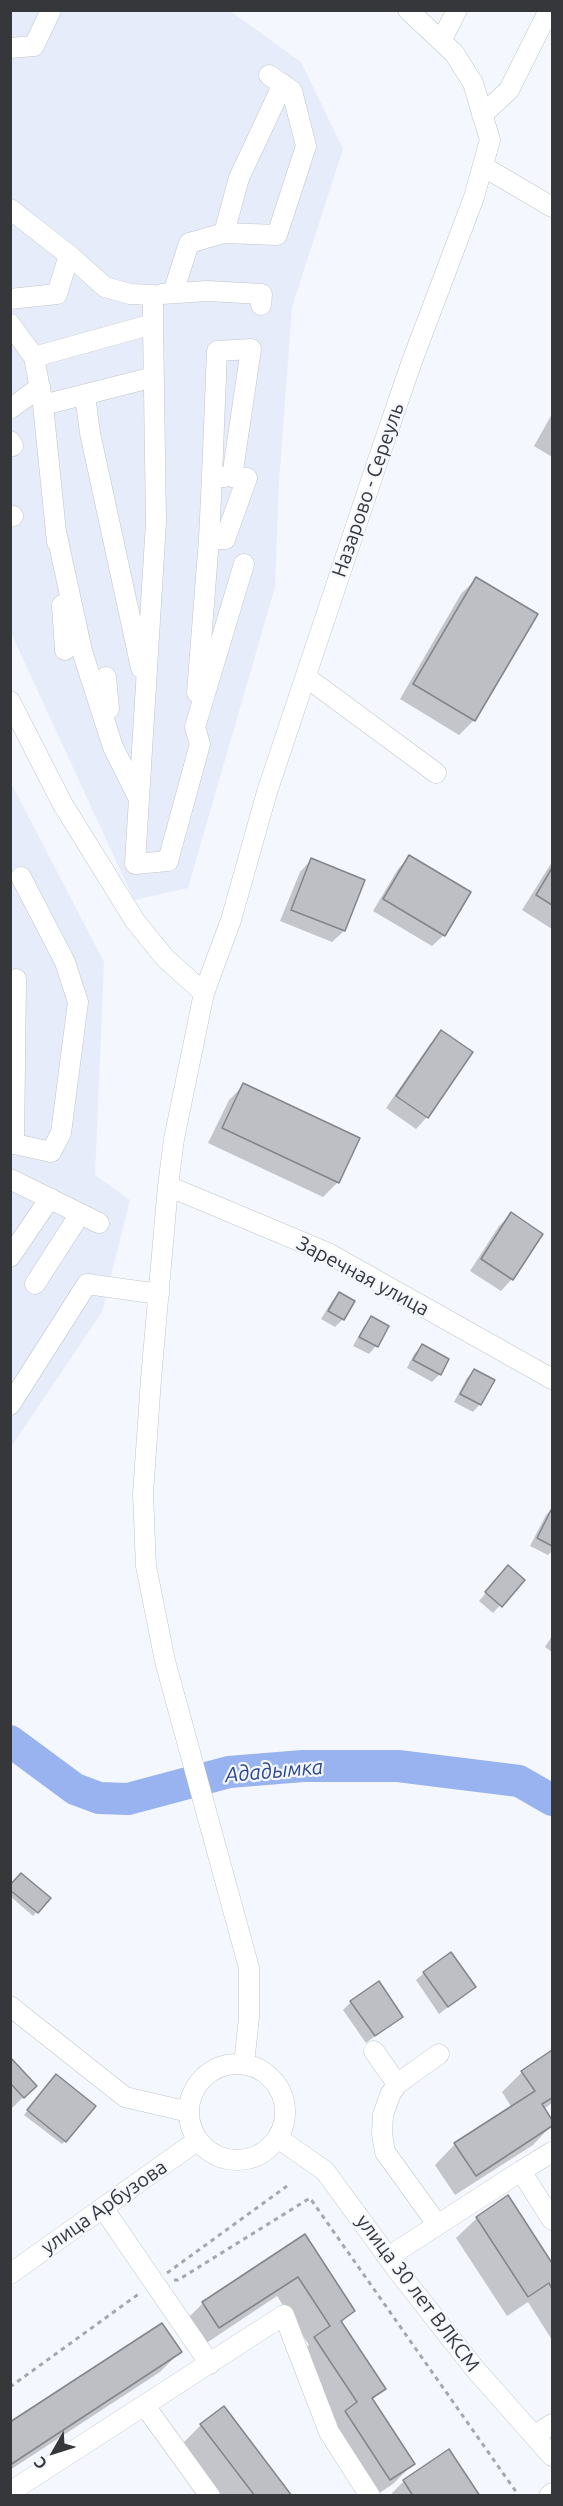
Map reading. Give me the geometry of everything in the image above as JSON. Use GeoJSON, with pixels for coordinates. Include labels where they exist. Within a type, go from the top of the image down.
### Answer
{"type":"FeatureCollection","features":[{"type":"Feature","properties":{"kind":"street"},"geometry":{"type":"LineString","coordinates":[[10,48],[34,46],[51,10]]}},
{"type":"Feature","properties":{"kind":"street","name":"Назарово - Сереуль"},"geometry":{"type":"LineString","coordinates":[[244,2064],[249,2017],[249,1968],[165,1661],[146,1566],[143,1494],[168,1186],[174,1139],[204,993],[231,920],[267,792],[411,364],[484,167],[490,140],[473,83],[454,53],[408,10]]}},
{"type":"Feature","properties":{"kind":"street"},"geometry":{"type":"LineString","coordinates":[[441,41],[458,10]]}},
{"type":"Feature","properties":{"kind":"street"},"geometry":{"type":"LineString","coordinates":[[482,115],[509,90],[549,10]]}},
{"type":"Feature","properties":{"kind":"street"},"geometry":{"type":"LineString","coordinates":[[224,233],[239,178],[276,79],[292,91],[306,146],[277,235],[224,233],[189,243],[163,294],[153,324],[156,522],[135,864],[168,861],[200,744],[195,727],[209,539],[217,351],[250,350],[232,477]]}},
{"type":"Feature","properties":{"kind":"street"},"geometry":{"type":"LineString","coordinates":[[484,167],[552,207]]}},
{"type":"Feature","properties":{"kind":"street"},"geometry":{"type":"LineString","coordinates":[[10,209],[69,255],[105,287],[130,294],[207,291],[262,294],[261,304]]}},
{"type":"Feature","properties":{"kind":"street"},"geometry":{"type":"LineString","coordinates":[[10,299],[57,294],[69,255]]}},
{"type":"Feature","properties":{"kind":"street"},"geometry":{"type":"LineString","coordinates":[[34,357],[153,324]]}},
{"type":"Feature","properties":{"kind":"street"},"geometry":{"type":"LineString","coordinates":[[14,336],[34,357],[42,396],[57,531],[65,650]]}},
{"type":"Feature","properties":{"kind":"street"},"geometry":{"type":"LineString","coordinates":[[10,409],[42,396],[85,394],[154,377]]}},
{"type":"Feature","properties":{"kind":"street"},"geometry":{"type":"LineString","coordinates":[[85,394],[93,444],[147,693]]}},
{"type":"Feature","properties":{"kind":"street"},"geometry":{"type":"LineString","coordinates":[[209,539],[225,539],[247,478],[212,476]]}},
{"type":"Feature","properties":{"kind":"street"},"geometry":{"type":"LineString","coordinates":[[57,531],[82,651],[113,747],[140,800]]}},
{"type":"Feature","properties":{"kind":"street"},"geometry":{"type":"LineString","coordinates":[[195,727],[244,564]]}},
{"type":"Feature","properties":{"kind":"street"},"geometry":{"type":"LineString","coordinates":[[106,677],[113,747]]}},
{"type":"Feature","properties":{"kind":"street"},"geometry":{"type":"LineString","coordinates":[[306,677],[436,773]]}},
{"type":"Feature","properties":{"kind":"street"},"geometry":{"type":"LineString","coordinates":[[10,701],[62,803],[135,921],[165,958],[204,993]]}},
{"type":"Feature","properties":{"kind":"street"},"geometry":{"type":"LineString","coordinates":[[16,979],[12,1143],[51,1152],[61,1133],[78,1002],[65,962],[21,877]]}},
{"type":"Feature","properties":{"kind":"street"},"geometry":{"type":"LineString","coordinates":[[10,1179],[99,1223]]}},
{"type":"Feature","properties":{"kind":"street","name":"Заречная улица"},"geometry":{"type":"LineString","coordinates":[[168,1186],[328,1253],[552,1379]]}},
{"type":"Feature","properties":{"kind":"street"},"geometry":{"type":"LineString","coordinates":[[10,1257],[50,1198]]}},
{"type":"Feature","properties":{"kind":"street"},"geometry":{"type":"LineString","coordinates":[[35,1284],[80,1214]]}},
{"type":"Feature","properties":{"kind":"street"},"geometry":{"type":"LineString","coordinates":[[12,1400],[87,1284],[159,1294]]}},
{"type":"Feature","properties":{"kind":"street"},"geometry":{"type":"LineString","coordinates":[[10,2006],[125,2097],[189,2112]]}},
{"type":"Feature","properties":{"kind":"street"},"geometry":{"type":"LineString","coordinates":[[374,2051],[397,2084]]}},
{"type":"Feature","properties":{"kind":"street"},"geometry":{"type":"LineString","coordinates":[[437,2224],[385,2152],[382,2134],[383,2115],[390,2095],[397,2084],[440,2054]]}},
{"type":"Feature","properties":{"kind":"street"},"geometry":{"type":"LineString","coordinates":[[244,2064],[264,2071],[280,2091],[285,2115],[278,2138],[263,2153],[238,2160],[224,2158],[211,2152],[198,2140],[191,2125],[189,2112],[191,2097],[204,2077],[224,2065],[244,2064]]}},
{"type":"Feature","properties":{"kind":"street","name":"улица 30 лет ВЛКСМ"},"geometry":{"type":"LineString","coordinates":[[278,2138],[325,2171],[475,2369],[552,2456]]}},
{"type":"Feature","properties":{"kind":"street","name":"улица Арбузова"},"geometry":{"type":"LineString","coordinates":[[10,2274],[198,2140]]}},
{"type":"Feature","properties":{"kind":"street"},"geometry":{"type":"LineString","coordinates":[[388,2257],[552,2152]]}},
{"type":"Feature","properties":{"kind":"street"},"geometry":{"type":"LineString","coordinates":[[521,2171],[552,2220]]}},
{"type":"Feature","properties":{"kind":"street"},"geometry":{"type":"LineString","coordinates":[[104,2208],[210,2364]]}},
{"type":"Feature","properties":{"kind":"street"},"geometry":{"type":"LineString","coordinates":[[10,2492],[284,2315],[329,2432],[370,2496]]}},
{"type":"Feature","properties":{"kind":"street"},"geometry":{"type":"LineString","coordinates":[[145,2406],[210,2496]]}},
{"type":"Feature","properties":{"kind":"street"},"geometry":{"type":"LineString","coordinates":[[534,2436],[552,2424]]}},
{"type":"Feature","properties":{"kind":"path"},"geometry":{"type":"LineString","coordinates":[[155,2282],[178,2280],[309,2198],[519,2496]]}},
{"type":"Feature","properties":{"kind":"shaded area"},"geometry":{"type":"Polygon","coordinates":[[[11,11],[230,11],[301,62],[343,149],[292,307],[279,482],[275,587],[188,888],[134,900],[11,633],[11,11]]]}},
{"type":"Feature","properties":{"kind":"shaded area"},"geometry":{"type":"Polygon","coordinates":[[[10,781],[104,962],[95,1175],[130,1200],[102,1312],[11,1447],[10,781]]]}},
{"type":"Feature","properties":{"kind":"building"},"geometry":{"type":"Polygon","coordinates":[[[476,577],[538,614],[475,721],[413,684],[476,577]]]}},
{"type":"Feature","properties":{"kind":"building"},"geometry":{"type":"Polygon","coordinates":[[[409,855],[471,892],[445,936],[383,899],[409,855]]]}},
{"type":"Feature","properties":{"kind":"building"},"geometry":{"type":"Polygon","coordinates":[[[311,858],[365,880],[345,931],[291,910],[311,858]]]}},
{"type":"Feature","properties":{"kind":"building"},"geometry":{"type":"Polygon","coordinates":[[[552,868],[552,905],[536,895],[552,868]]]}},
{"type":"Feature","properties":{"kind":"building"},"geometry":{"type":"Polygon","coordinates":[[[441,1030],[473,1052],[428,1118],[396,1096],[441,1030]]]}},
{"type":"Feature","properties":{"kind":"building"},"geometry":{"type":"Polygon","coordinates":[[[243,1083],[360,1138],[339,1183],[222,1128],[243,1083]]]}},
{"type":"Feature","properties":{"kind":"building"},"geometry":{"type":"Polygon","coordinates":[[[511,1212],[543,1234],[513,1280],[481,1259],[511,1212]]]}},
{"type":"Feature","properties":{"kind":"building"},"geometry":{"type":"Polygon","coordinates":[[[339,1292],[355,1301],[344,1320],[328,1311],[339,1292]]]}},
{"type":"Feature","properties":{"kind":"building"},"geometry":{"type":"Polygon","coordinates":[[[371,1316],[389,1326],[378,1347],[359,1337],[371,1316]]]}},
{"type":"Feature","properties":{"kind":"building"},"geometry":{"type":"Polygon","coordinates":[[[422,1344],[449,1359],[441,1375],[413,1360],[422,1344]]]}},
{"type":"Feature","properties":{"kind":"building"},"geometry":{"type":"Polygon","coordinates":[[[474,1369],[495,1380],[481,1405],[460,1394],[474,1369]]]}},
{"type":"Feature","properties":{"kind":"building"},"geometry":{"type":"Polygon","coordinates":[[[552,1508],[552,1546],[537,1538],[552,1508]]]}},
{"type":"Feature","properties":{"kind":"building"},"geometry":{"type":"Polygon","coordinates":[[[508,1565],[525,1580],[502,1607],[485,1592],[508,1565]]]}},
{"type":"Feature","properties":{"kind":"building"},"geometry":{"type":"Polygon","coordinates":[[[21,1873],[51,1898],[38,1913],[10,1890],[10,1885],[21,1873]]]}},
{"type":"Feature","properties":{"kind":"building"},"geometry":{"type":"Polygon","coordinates":[[[451,1952],[476,1987],[448,2007],[423,1972],[451,1952]]]}},
{"type":"Feature","properties":{"kind":"building"},"geometry":{"type":"Polygon","coordinates":[[[379,1981],[403,2017],[375,2036],[350,2001],[379,1981]]]}},
{"type":"Feature","properties":{"kind":"building"},"geometry":{"type":"Polygon","coordinates":[[[552,2050],[552,2098],[542,2104],[552,2120],[552,2126],[476,2176],[454,2143],[535,2091],[521,2071],[552,2050]]]}},
{"type":"Feature","properties":{"kind":"building"},"geometry":{"type":"Polygon","coordinates":[[[10,2057],[37,2086],[24,2098],[10,2083],[10,2057]]]}},
{"type":"Feature","properties":{"kind":"building"},"geometry":{"type":"Polygon","coordinates":[[[56,2074],[96,2106],[66,2142],[27,2110],[56,2074]]]}},
{"type":"Feature","properties":{"kind":"building"},"geometry":{"type":"Polygon","coordinates":[[[508,2195],[552,2263],[552,2289],[549,2283],[528,2297],[476,2217],[508,2195]]]}},
{"type":"Feature","properties":{"kind":"building"},"geometry":{"type":"Polygon","coordinates":[[[305,2234],[355,2311],[341,2321],[386,2389],[372,2398],[415,2464],[390,2480],[345,2411],[357,2402],[314,2337],[330,2326],[298,2277],[219,2328],[202,2302],[305,2234]]]}},
{"type":"Feature","properties":{"kind":"building"},"geometry":{"type":"Polygon","coordinates":[[[162,2323],[182,2352],[10,2465],[10,2422],[162,2323]]]}},
{"type":"Feature","properties":{"kind":"building"},"geometry":{"type":"Polygon","coordinates":[[[224,2406],[292,2496],[255,2496],[200,2424],[224,2406]]]}},
{"type":"Feature","properties":{"kind":"building"},"geometry":{"type":"Polygon","coordinates":[[[449,2449],[480,2496],[413,2496],[403,2480],[449,2449]]]}},
{"type":"Feature","properties":{"kind":"waterway","name":"Ададымка"},"geometry":{"type":"LineString","coordinates":[[10,1741],[75,1789],[99,1798],[128,1799],[229,1772],[303,1766],[398,1766],[519,1781],[552,1800]]}}]}
